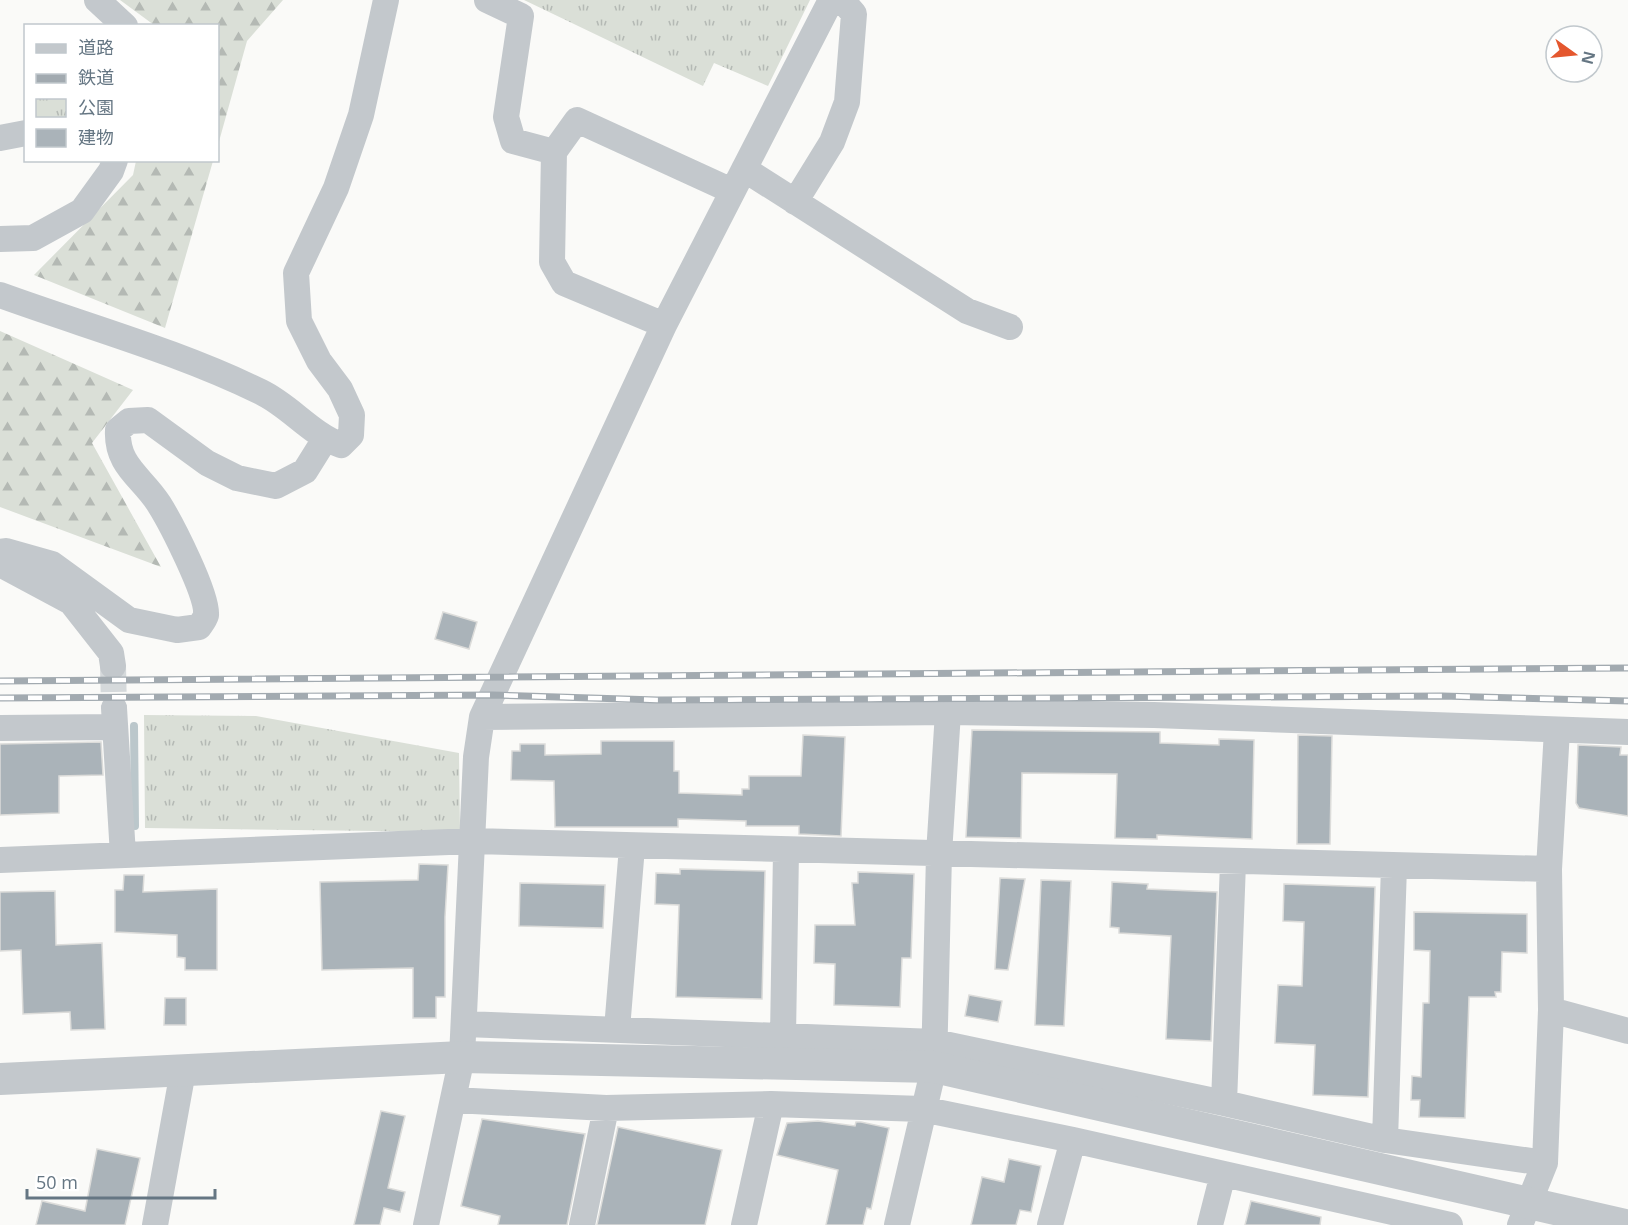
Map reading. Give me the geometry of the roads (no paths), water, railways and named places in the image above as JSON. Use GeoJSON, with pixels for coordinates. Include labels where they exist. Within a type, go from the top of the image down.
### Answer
{"type":"FeatureCollection","features":[{"type":"Feature","properties":{"kind":"street"},"geometry":{"type":"LineString","coordinates":[[98,0],[123,24]]}},
{"type":"Feature","properties":{"kind":"street"},"geometry":{"type":"LineString","coordinates":[[0,295],[108,333],[158,347],[203,366],[264,393],[326,439],[341,445],[351,435],[352,415],[340,389],[319,361],[299,321],[296,273],[336,188],[357,125],[386,0]]}},
{"type":"Feature","properties":{"kind":"street"},"geometry":{"type":"LineString","coordinates":[[487,0],[521,16],[506,117],[513,141],[554,152]]}},
{"type":"Feature","properties":{"kind":"street"},"geometry":{"type":"LineString","coordinates":[[426,1225],[462,1057],[474,841],[476,757],[482,717],[664,325],[831,0]]}},
{"type":"Feature","properties":{"kind":"street"},"geometry":{"type":"LineString","coordinates":[[795,202],[832,142],[847,102],[854,14],[843,0]]}},
{"type":"Feature","properties":{"kind":"street"},"geometry":{"type":"LineString","coordinates":[[664,325],[564,283],[552,262],[554,152],[577,120],[732,191]]}},
{"type":"Feature","properties":{"kind":"street"},"geometry":{"type":"LineString","coordinates":[[0,138],[24,133]]}},
{"type":"Feature","properties":{"kind":"street"},"geometry":{"type":"LineString","coordinates":[[0,239],[33,238],[82,211],[111,171],[114,162]]}},
{"type":"Feature","properties":{"kind":"street"},"geometry":{"type":"LineString","coordinates":[[744,169],[967,311],[1010,327]]}},
{"type":"Feature","properties":{"kind":"street"},"geometry":{"type":"LineString","coordinates":[[0,552],[6,551],[52,564],[129,620],[177,630],[200,627],[206,615],[192,570],[159,503],[125,465],[117,442],[118,430],[129,421],[148,420],[207,463],[237,478],[276,486],[305,471],[326,439]]}},
{"type":"Feature","properties":{"kind":"street"},"geometry":{"type":"LineString","coordinates":[[0,564],[71,602],[111,653],[113,666]]}},
{"type":"Feature","properties":{"kind":"street"},"geometry":{"type":"LineString","coordinates":[[482,717],[948,712],[1154,715],[1628,732]]}},
{"type":"Feature","properties":{"kind":"street"},"geometry":{"type":"LineString","coordinates":[[897,1225],[934,1055],[939,854],[948,712]]}},
{"type":"Feature","properties":{"kind":"street"},"geometry":{"type":"LineString","coordinates":[[0,728],[115,718],[123,855]]}},
{"type":"Feature","properties":{"kind":"street"},"geometry":{"type":"LineString","coordinates":[[1524,1214],[1545,1163],[1551,1010],[1549,869],[1557,730]]}},
{"type":"Feature","properties":{"kind":"street"},"geometry":{"type":"LineString","coordinates":[[0,860],[474,841],[632,848],[1549,869]]}},
{"type":"Feature","properties":{"kind":"street"},"geometry":{"type":"LineString","coordinates":[[617,1029],[632,848]]}},
{"type":"Feature","properties":{"kind":"street"},"geometry":{"type":"LineString","coordinates":[[783,1035],[786,851]]}},
{"type":"Feature","properties":{"kind":"street"},"geometry":{"type":"LineString","coordinates":[[1224,1103],[1233,863]]}},
{"type":"Feature","properties":{"kind":"street"},"geometry":{"type":"LineString","coordinates":[[1385,1140],[1394,866]]}},
{"type":"Feature","properties":{"kind":"street"},"geometry":{"type":"LineString","coordinates":[[1551,1010],[1628,1030]]}},
{"type":"Feature","properties":{"kind":"street"},"geometry":{"type":"LineString","coordinates":[[465,1024],[783,1035],[934,1055],[1224,1103],[1385,1140],[1545,1163]]}},
{"type":"Feature","properties":{"kind":"street"},"geometry":{"type":"LineString","coordinates":[[0,1078],[462,1057],[934,1055],[1524,1214],[1624,1225]]}},
{"type":"Feature","properties":{"kind":"street"},"geometry":{"type":"LineString","coordinates":[[154,1225],[183,1071]]}},
{"type":"Feature","properties":{"kind":"street"},"geometry":{"type":"LineString","coordinates":[[454,1100],[606,1108],[771,1104],[922,1109],[1223,1174],[1369,1217],[1449,1225]]}},
{"type":"Feature","properties":{"kind":"street"},"geometry":{"type":"LineString","coordinates":[[744,1225],[771,1104]]}},
{"type":"Feature","properties":{"kind":"street"},"geometry":{"type":"LineString","coordinates":[[582,1225],[606,1108]]}},
{"type":"Feature","properties":{"kind":"street"},"geometry":{"type":"LineString","coordinates":[[1050,1225],[1073,1140]]}},
{"type":"Feature","properties":{"kind":"street"},"geometry":{"type":"LineString","coordinates":[[1210,1225],[1223,1174]]}},
{"type":"Feature","properties":{"kind":"waterway"},"geometry":{"type":"LineString","coordinates":[[134,726],[135,826]]}},
{"type":"Feature","properties":{"kind":"tunnel"},"geometry":{"type":"LineString","coordinates":[[113,666],[114,708]]}},
{"type":"Feature","properties":{"kind":"railway"},"geometry":{"type":"LineString","coordinates":[[0,681],[1628,668]]}},
{"type":"Feature","properties":{"kind":"railway"},"geometry":{"type":"LineString","coordinates":[[0,698],[492,695],[657,700],[1442,696],[1628,701]]}}]}
